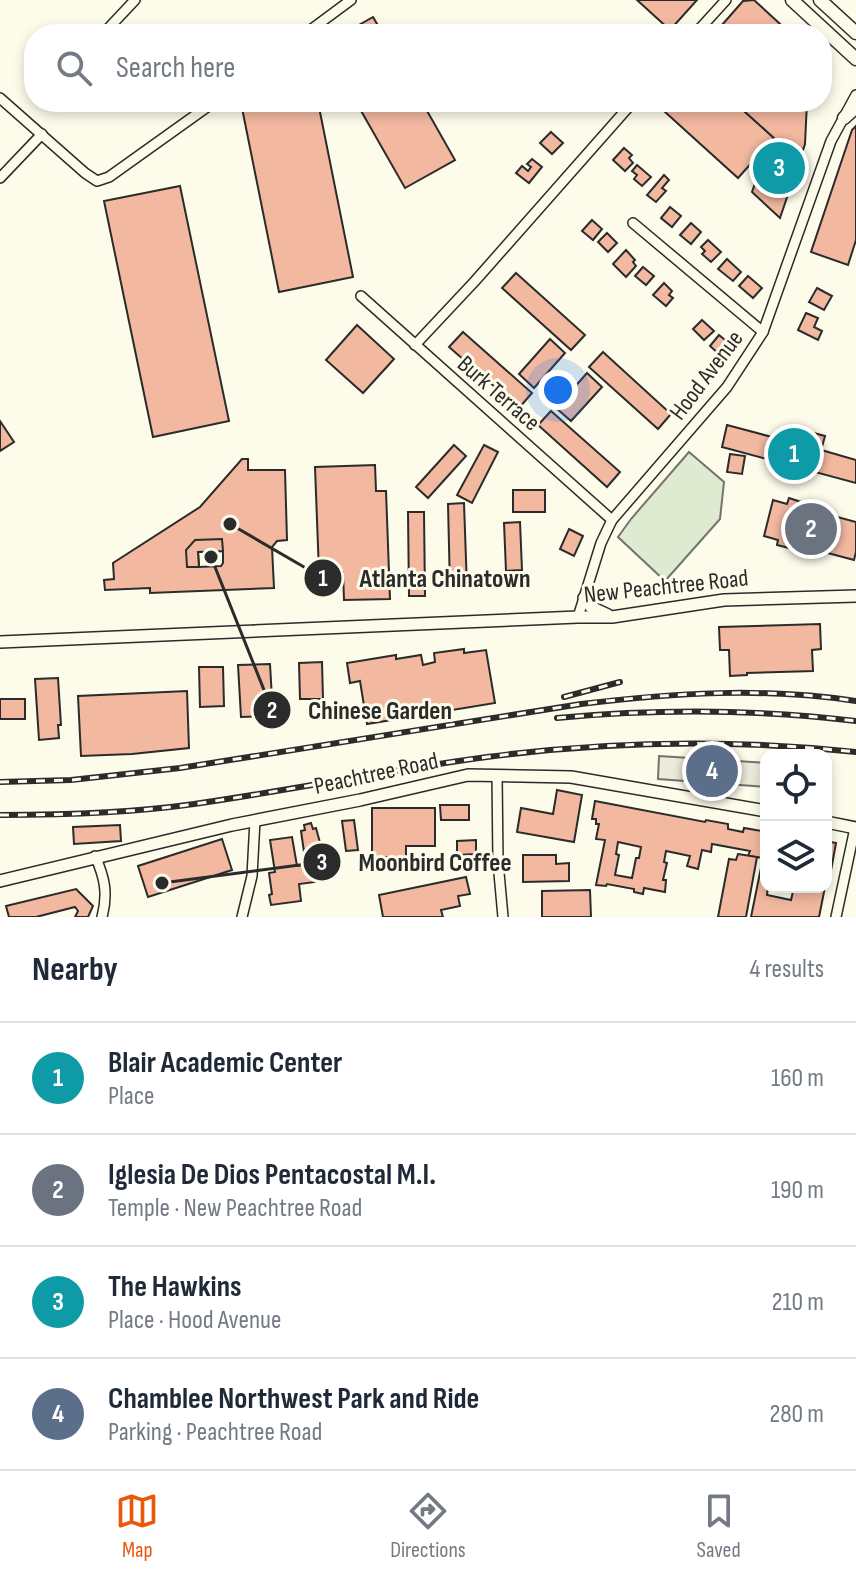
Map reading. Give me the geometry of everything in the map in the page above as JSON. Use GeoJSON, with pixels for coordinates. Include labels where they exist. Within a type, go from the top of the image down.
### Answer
{"type":"FeatureCollection","features":[{"type":"Feature","properties":{"kind":"main road"},"geometry":{"type":"LineString","coordinates":[[792,0],[818,24]]}},
{"type":"Feature","properties":{"kind":"main road"},"geometry":{"type":"LineString","coordinates":[[820,0],[856,33]]}},
{"type":"Feature","properties":{"kind":"main road"},"geometry":{"type":"LineString","coordinates":[[832,37],[856,59]]}},
{"type":"Feature","properties":{"kind":"main road"},"geometry":{"type":"LineString","coordinates":[[844,118],[856,107]]}},
{"type":"Feature","properties":{"kind":"street"},"geometry":{"type":"LineString","coordinates":[[112,24],[135,0]]}},
{"type":"Feature","properties":{"kind":"street"},"geometry":{"type":"LineString","coordinates":[[319,24],[351,0]]}},
{"type":"Feature","properties":{"kind":"street"},"geometry":{"type":"LineString","coordinates":[[704,24],[726,0]]}},
{"type":"Feature","properties":{"kind":"street","name":"Hood Avenue"},"geometry":{"type":"LineString","coordinates":[[578,617],[601,543],[612,520],[727,387],[763,332],[831,141],[856,95]]}},
{"type":"Feature","properties":{"kind":"street"},"geometry":{"type":"LineString","coordinates":[[0,98],[97,181],[109,177],[200,112]]}},
{"type":"Feature","properties":{"kind":"street"},"geometry":{"type":"LineString","coordinates":[[415,345],[624,112]]}},
{"type":"Feature","properties":{"kind":"street"},"geometry":{"type":"LineString","coordinates":[[0,178],[42,134]]}},
{"type":"Feature","properties":{"kind":"street"},"geometry":{"type":"LineString","coordinates":[[633,223],[763,332]]}},
{"type":"Feature","properties":{"kind":"street","name":"Burk Terrace"},"geometry":{"type":"LineString","coordinates":[[361,296],[612,520]]}},
{"type":"Feature","properties":{"kind":"street","name":"New Peachtree Road"},"geometry":{"type":"LineString","coordinates":[[0,642],[612,617],[724,600],[856,596]]}},
{"type":"Feature","properties":{"kind":"street"},"geometry":{"type":"LineString","coordinates":[[584,598],[591,607],[612,617]]}},
{"type":"Feature","properties":{"kind":"street","name":"Peachtree Road"},"geometry":{"type":"LineString","coordinates":[[0,881],[95,856],[468,775],[571,777],[760,810]]}},
{"type":"Feature","properties":{"kind":"street"},"geometry":{"type":"LineString","coordinates":[[497,776],[498,862],[503,917]]}},
{"type":"Feature","properties":{"kind":"street"},"geometry":{"type":"LineString","coordinates":[[242,917],[252,876],[255,820]]}},
{"type":"Feature","properties":{"kind":"street"},"geometry":{"type":"LineString","coordinates":[[832,823],[855,828],[836,917]]}},
{"type":"Feature","properties":{"kind":"street"},"geometry":{"type":"LineString","coordinates":[[95,856],[106,887],[102,917]]}},
{"type":"Feature","properties":{"kind":"green space"},"geometry":{"type":"Polygon","coordinates":[[[689,452],[724,482],[720,519],[665,581],[618,537],[689,452]]]}},
{"type":"Feature","properties":{"kind":"shaded area"},"geometry":{"type":"Polygon","coordinates":[[[659,756],[760,763],[760,787],[658,779],[659,756]]]}},
{"type":"Feature","properties":{"kind":"building"},"geometry":{"type":"Polygon","coordinates":[[[637,0],[697,0],[675,24],[663,24],[637,0]]]}},
{"type":"Feature","properties":{"kind":"building"},"geometry":{"type":"Polygon","coordinates":[[[754,0],[780,24],[723,24],[743,1],[754,0]]]}},
{"type":"Feature","properties":{"kind":"building"},"geometry":{"type":"Polygon","coordinates":[[[373,17],[377,24],[361,24],[373,17]]]}},
{"type":"Feature","properties":{"kind":"building"},"geometry":{"type":"Polygon","coordinates":[[[243,112],[320,112],[353,277],[279,292],[243,112]]]}},
{"type":"Feature","properties":{"kind":"building"},"geometry":{"type":"Polygon","coordinates":[[[362,112],[428,112],[455,160],[405,188],[362,112]]]}},
{"type":"Feature","properties":{"kind":"building"},"geometry":{"type":"Polygon","coordinates":[[[665,112],[745,112],[774,138],[738,178],[665,112]]]}},
{"type":"Feature","properties":{"kind":"building"},"geometry":{"type":"Polygon","coordinates":[[[745,112],[807,112],[805,144],[780,218],[752,192],[774,138],[745,112]]]}},
{"type":"Feature","properties":{"kind":"building"},"geometry":{"type":"Polygon","coordinates":[[[856,126],[856,240],[848,265],[811,252],[852,130],[856,126]]]}},
{"type":"Feature","properties":{"kind":"building"},"geometry":{"type":"Polygon","coordinates":[[[551,132],[563,143],[552,154],[540,143],[551,132]]]}},
{"type":"Feature","properties":{"kind":"building"},"geometry":{"type":"Polygon","coordinates":[[[624,148],[632,155],[629,158],[633,163],[625,171],[613,160],[624,148]]]}},
{"type":"Feature","properties":{"kind":"building"},"geometry":{"type":"Polygon","coordinates":[[[532,159],[542,167],[529,183],[516,173],[522,166],[528,171],[531,167],[527,164],[532,159]]]}},
{"type":"Feature","properties":{"kind":"building"},"geometry":{"type":"Polygon","coordinates":[[[637,165],[651,177],[642,186],[634,179],[637,175],[632,171],[637,165]]]}},
{"type":"Feature","properties":{"kind":"building"},"geometry":{"type":"Polygon","coordinates":[[[664,175],[669,180],[662,188],[666,191],[656,202],[647,195],[664,175]]]}},
{"type":"Feature","properties":{"kind":"building"},"geometry":{"type":"Polygon","coordinates":[[[180,186],[229,421],[153,437],[104,201],[180,186]]]}},
{"type":"Feature","properties":{"kind":"building"},"geometry":{"type":"Polygon","coordinates":[[[670,207],[681,216],[672,227],[661,218],[670,207]]]}},
{"type":"Feature","properties":{"kind":"building"},"geometry":{"type":"Polygon","coordinates":[[[592,220],[602,229],[593,240],[582,231],[592,220]]]}},
{"type":"Feature","properties":{"kind":"building"},"geometry":{"type":"Polygon","coordinates":[[[691,223],[701,232],[691,244],[680,235],[691,223]]]}},
{"type":"Feature","properties":{"kind":"building"},"geometry":{"type":"Polygon","coordinates":[[[607,233],[617,243],[608,252],[598,242],[607,233]]]}},
{"type":"Feature","properties":{"kind":"building"},"geometry":{"type":"Polygon","coordinates":[[[708,240],[721,252],[711,262],[702,254],[705,251],[701,247],[708,240]]]}},
{"type":"Feature","properties":{"kind":"building"},"geometry":{"type":"Polygon","coordinates":[[[626,250],[636,266],[626,277],[613,264],[626,250]]]}},
{"type":"Feature","properties":{"kind":"building"},"geometry":{"type":"Polygon","coordinates":[[[727,259],[741,272],[733,281],[718,269],[727,259]]]}},
{"type":"Feature","properties":{"kind":"building"},"geometry":{"type":"Polygon","coordinates":[[[643,267],[654,276],[646,285],[635,276],[643,267]]]}},
{"type":"Feature","properties":{"kind":"building"},"geometry":{"type":"Polygon","coordinates":[[[516,273],[585,335],[571,350],[502,288],[516,273]]]}},
{"type":"Feature","properties":{"kind":"building"},"geometry":{"type":"Polygon","coordinates":[[[748,276],[762,288],[753,298],[739,286],[748,276]]]}},
{"type":"Feature","properties":{"kind":"building"},"geometry":{"type":"Polygon","coordinates":[[[664,283],[672,291],[669,295],[673,298],[666,306],[653,295],[664,283]]]}},
{"type":"Feature","properties":{"kind":"building"},"geometry":{"type":"Polygon","coordinates":[[[817,288],[832,296],[824,310],[809,302],[817,288]]]}},
{"type":"Feature","properties":{"kind":"building"},"geometry":{"type":"Polygon","coordinates":[[[806,313],[818,318],[814,327],[822,331],[818,340],[798,330],[806,313]]]}},
{"type":"Feature","properties":{"kind":"building"},"geometry":{"type":"Polygon","coordinates":[[[702,320],[714,331],[704,340],[693,329],[702,320]]]}},
{"type":"Feature","properties":{"kind":"building"},"geometry":{"type":"Polygon","coordinates":[[[357,325],[394,359],[363,393],[326,360],[357,325]]]}},
{"type":"Feature","properties":{"kind":"building"},"geometry":{"type":"Polygon","coordinates":[[[463,332],[532,393],[519,408],[449,347],[463,332]]]}},
{"type":"Feature","properties":{"kind":"building"},"geometry":{"type":"Polygon","coordinates":[[[719,335],[730,344],[720,355],[710,346],[719,335]]]}},
{"type":"Feature","properties":{"kind":"building"},"geometry":{"type":"Polygon","coordinates":[[[550,339],[565,353],[534,388],[519,374],[550,339]]]}},
{"type":"Feature","properties":{"kind":"building"},"geometry":{"type":"Polygon","coordinates":[[[603,352],[671,414],[658,429],[589,367],[603,352]]]}},
{"type":"Feature","properties":{"kind":"building"},"geometry":{"type":"Polygon","coordinates":[[[587,373],[602,387],[571,421],[556,408],[587,373]]]}},
{"type":"Feature","properties":{"kind":"building"},"geometry":{"type":"Polygon","coordinates":[[[551,411],[620,472],[607,487],[538,425],[551,411]]]}},
{"type":"Feature","properties":{"kind":"building"},"geometry":{"type":"Polygon","coordinates":[[[0,421],[14,442],[0,451],[0,421]]]}},
{"type":"Feature","properties":{"kind":"building"},"geometry":{"type":"Polygon","coordinates":[[[727,425],[813,448],[814,433],[825,436],[822,447],[818,449],[856,460],[856,483],[722,447],[727,425]]]}},
{"type":"Feature","properties":{"kind":"building"},"geometry":{"type":"Polygon","coordinates":[[[454,445],[466,456],[428,498],[416,487],[454,445]]]}},
{"type":"Feature","properties":{"kind":"building"},"geometry":{"type":"Polygon","coordinates":[[[484,445],[498,452],[472,503],[457,495],[484,445]]]}},
{"type":"Feature","properties":{"kind":"building"},"geometry":{"type":"Polygon","coordinates":[[[730,454],[745,456],[742,474],[727,472],[730,454]]]}},
{"type":"Feature","properties":{"kind":"building"},"geometry":{"type":"Polygon","coordinates":[[[242,459],[248,459],[248,470],[285,470],[287,540],[277,541],[272,547],[274,588],[150,593],[150,588],[105,590],[104,580],[114,579],[113,563],[200,507],[242,459]],[[223,551],[198,552],[199,567],[221,566],[223,551]]]}},
{"type":"Feature","properties":{"kind":"building"},"geometry":{"type":"Polygon","coordinates":[[[375,465],[376,491],[386,491],[390,599],[344,600],[343,572],[319,573],[315,467],[375,465]]]}},
{"type":"Feature","properties":{"kind":"building"},"geometry":{"type":"Polygon","coordinates":[[[513,490],[545,490],[545,512],[513,512],[513,490]]]}},
{"type":"Feature","properties":{"kind":"building"},"geometry":{"type":"Polygon","coordinates":[[[789,498],[801,502],[800,507],[856,522],[854,560],[790,543],[789,548],[777,545],[778,540],[764,536],[773,500],[787,504],[789,498]]]}},
{"type":"Feature","properties":{"kind":"building"},"geometry":{"type":"Polygon","coordinates":[[[464,503],[467,588],[450,588],[448,504],[464,503]]]}},
{"type":"Feature","properties":{"kind":"building"},"geometry":{"type":"Polygon","coordinates":[[[408,512],[424,512],[425,596],[409,596],[408,512]]]}},
{"type":"Feature","properties":{"kind":"building"},"geometry":{"type":"Polygon","coordinates":[[[520,522],[522,570],[506,571],[504,523],[520,522]]]}},
{"type":"Feature","properties":{"kind":"building"},"geometry":{"type":"Polygon","coordinates":[[[569,529],[583,536],[574,556],[560,549],[569,529]]]}},
{"type":"Feature","properties":{"kind":"building"},"geometry":{"type":"Polygon","coordinates":[[[222,539],[223,551],[198,552],[199,567],[187,567],[186,550],[195,540],[222,539]]]}},
{"type":"Feature","properties":{"kind":"building"},"geometry":{"type":"Polygon","coordinates":[[[820,624],[821,649],[812,650],[813,671],[730,676],[729,650],[720,650],[719,627],[820,624]]]}},
{"type":"Feature","properties":{"kind":"building"},"geometry":{"type":"Polygon","coordinates":[[[464,649],[464,653],[486,650],[495,703],[367,724],[360,681],[350,683],[347,663],[396,655],[396,659],[421,655],[423,665],[435,662],[434,653],[464,649]]]}},
{"type":"Feature","properties":{"kind":"building"},"geometry":{"type":"Polygon","coordinates":[[[322,662],[323,699],[300,699],[299,663],[322,662]]]}},
{"type":"Feature","properties":{"kind":"building"},"geometry":{"type":"Polygon","coordinates":[[[270,664],[273,716],[241,717],[238,665],[270,664]]]}},
{"type":"Feature","properties":{"kind":"building"},"geometry":{"type":"Polygon","coordinates":[[[199,667],[223,667],[224,706],[200,707],[199,667]]]}},
{"type":"Feature","properties":{"kind":"building"},"geometry":{"type":"Polygon","coordinates":[[[58,678],[59,738],[39,740],[35,679],[58,678]]]}},
{"type":"Feature","properties":{"kind":"building"},"geometry":{"type":"Polygon","coordinates":[[[187,691],[189,748],[81,756],[78,696],[187,691]]]}},
{"type":"Feature","properties":{"kind":"building"},"geometry":{"type":"Polygon","coordinates":[[[0,699],[25,699],[25,719],[0,719],[0,699]]]}},
{"type":"Feature","properties":{"kind":"building"},"geometry":{"type":"Polygon","coordinates":[[[557,790],[582,795],[574,842],[517,832],[521,808],[553,814],[557,790]]]}},
{"type":"Feature","properties":{"kind":"building"},"geometry":{"type":"Polygon","coordinates":[[[595,801],[728,824],[728,829],[743,832],[744,828],[760,831],[760,858],[748,856],[750,851],[712,844],[711,852],[702,850],[698,869],[687,866],[690,856],[666,851],[665,892],[644,888],[643,894],[634,892],[634,889],[596,885],[605,840],[596,839],[599,824],[596,824],[596,819],[592,819],[595,801]],[[618,842],[615,875],[632,878],[636,858],[639,858],[641,847],[618,842]]]}},
{"type":"Feature","properties":{"kind":"building"},"geometry":{"type":"Polygon","coordinates":[[[440,805],[469,805],[469,820],[441,820],[440,805]]]}},
{"type":"Feature","properties":{"kind":"building"},"geometry":{"type":"Polygon","coordinates":[[[372,808],[435,808],[435,846],[406,846],[406,857],[372,857],[372,808]]]}},
{"type":"Feature","properties":{"kind":"building"},"geometry":{"type":"Polygon","coordinates":[[[354,820],[358,850],[346,851],[342,821],[354,820]]]}},
{"type":"Feature","properties":{"kind":"building"},"geometry":{"type":"Polygon","coordinates":[[[311,823],[313,829],[316,828],[325,861],[311,863],[310,858],[305,859],[301,831],[305,830],[304,825],[311,823]]]}},
{"type":"Feature","properties":{"kind":"building"},"geometry":{"type":"Polygon","coordinates":[[[120,825],[121,841],[74,844],[73,827],[120,825]]]}},
{"type":"Feature","properties":{"kind":"building"},"geometry":{"type":"Polygon","coordinates":[[[292,837],[297,866],[312,864],[315,882],[299,884],[301,901],[271,905],[269,873],[275,872],[270,840],[292,837]]]}},
{"type":"Feature","properties":{"kind":"building"},"geometry":{"type":"Polygon","coordinates":[[[222,839],[232,870],[148,897],[138,866],[222,839]]]}},
{"type":"Feature","properties":{"kind":"building"},"geometry":{"type":"Polygon","coordinates":[[[476,840],[476,854],[457,855],[457,841],[476,840]]]}},
{"type":"Feature","properties":{"kind":"building"},"geometry":{"type":"Polygon","coordinates":[[[832,842],[836,843],[832,865],[832,842]]]}},
{"type":"Feature","properties":{"kind":"building"},"geometry":{"type":"Polygon","coordinates":[[[738,854],[757,857],[746,917],[718,917],[729,859],[736,860],[738,854]]]}},
{"type":"Feature","properties":{"kind":"building"},"geometry":{"type":"Polygon","coordinates":[[[523,855],[556,855],[556,864],[569,863],[569,881],[523,882],[523,855]]]}},
{"type":"Feature","properties":{"kind":"building"},"geometry":{"type":"Polygon","coordinates":[[[760,873],[760,893],[791,900],[793,893],[824,893],[819,917],[751,917],[760,873]]]}},
{"type":"Feature","properties":{"kind":"building"},"geometry":{"type":"Polygon","coordinates":[[[466,877],[470,894],[458,896],[460,906],[441,910],[443,917],[383,917],[379,895],[466,877]]]}},
{"type":"Feature","properties":{"kind":"building"},"geometry":{"type":"Polygon","coordinates":[[[76,889],[93,906],[88,917],[75,917],[78,911],[75,907],[36,917],[9,917],[6,906],[76,889]]]}},
{"type":"Feature","properties":{"kind":"building"},"geometry":{"type":"Polygon","coordinates":[[[590,890],[591,917],[542,917],[542,891],[590,890]]]}},
{"type":"Feature","properties":{"kind":"railway"},"geometry":{"type":"LineString","coordinates":[[564,697],[620,682]]}},
{"type":"Feature","properties":{"kind":"railway"},"geometry":{"type":"LineString","coordinates":[[0,782],[71,780],[180,768],[615,700],[753,693],[856,701]]}},
{"type":"Feature","properties":{"kind":"railway"},"geometry":{"type":"LineString","coordinates":[[557,718],[706,712],[781,714],[856,721]]}},
{"type":"Feature","properties":{"kind":"railway"},"geometry":{"type":"LineString","coordinates":[[0,815],[97,813],[170,807],[450,762],[579,748],[718,744],[856,752]]}},
{"type":"Feature","properties":{"kind":"place","name":"The Hawkins"},"geometry":{"type":"Point","coordinates":[779,168]}},
{"type":"Feature","properties":{"kind":"place","name":"Blair Academic Center"},"geometry":{"type":"Point","coordinates":[794,454]}},
{"type":"Feature","properties":{"kind":"place","name":"Atlanta Chinatown"},"geometry":{"type":"Point","coordinates":[230,524]}},
{"type":"Feature","properties":{"kind":"place","name":"Iglesia De Dios Pentacostal M.I."},"geometry":{"type":"Point","coordinates":[811,529]}},
{"type":"Feature","properties":{"kind":"place","name":"Chinese Garden"},"geometry":{"type":"Point","coordinates":[211,557]}},
{"type":"Feature","properties":{"kind":"place","name":"Chamblee Northwest Park and Ride"},"geometry":{"type":"Point","coordinates":[712,771]}},
{"type":"Feature","properties":{"kind":"place","name":"Moonbird Coffee"},"geometry":{"type":"Point","coordinates":[162,883]}}]}
